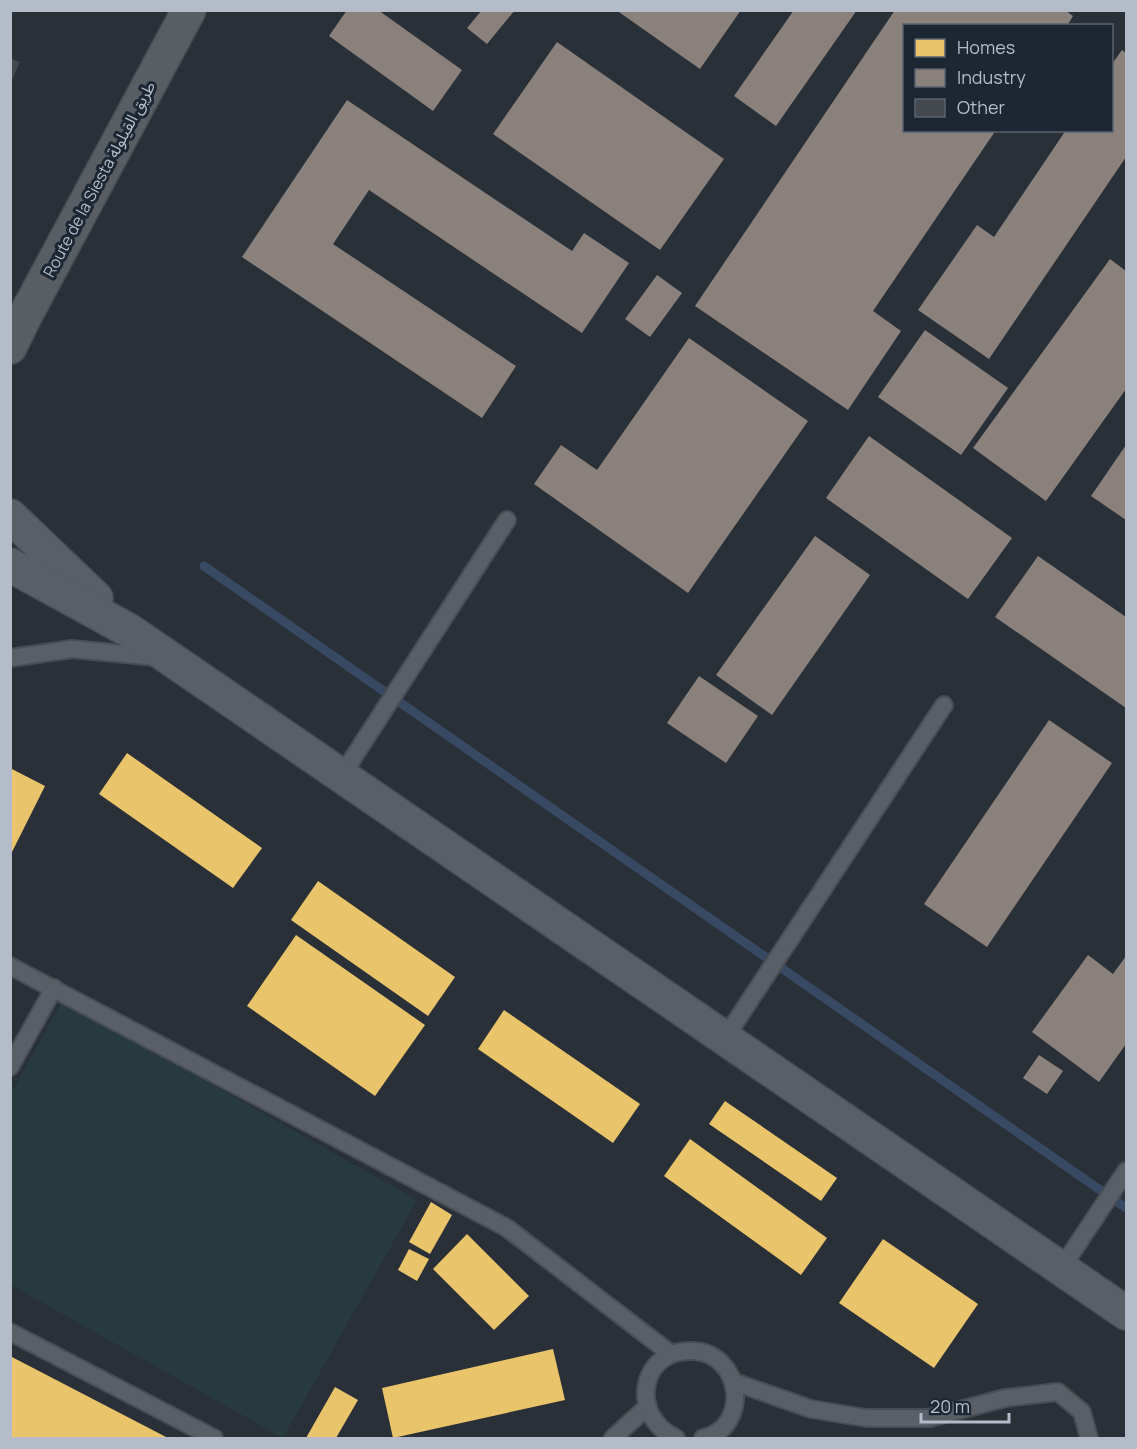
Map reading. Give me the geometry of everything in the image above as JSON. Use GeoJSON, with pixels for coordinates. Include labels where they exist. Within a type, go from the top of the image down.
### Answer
{"type":"FeatureCollection","features":[{"type":"Feature","properties":{"kind":"main road","name":"Route de la Siesta طريق القيلولة"},"geometry":{"type":"LineString","coordinates":[[10,347],[17,315],[189,10]]}},
{"type":"Feature","properties":{"kind":"street"},"geometry":{"type":"LineString","coordinates":[[10,516],[130,631]]}},
{"type":"Feature","properties":{"kind":"street"},"geometry":{"type":"LineString","coordinates":[[10,565],[130,631],[172,659],[1126,1313]]}},
{"type":"Feature","properties":{"kind":"lane"},"geometry":{"type":"LineString","coordinates":[[342,776],[507,520]]}},
{"type":"Feature","properties":{"kind":"lane"},"geometry":{"type":"LineString","coordinates":[[10,658],[72,649],[172,659]]}},
{"type":"Feature","properties":{"kind":"lane"},"geometry":{"type":"LineString","coordinates":[[725,1038],[944,705]]}},
{"type":"Feature","properties":{"kind":"lane"},"geometry":{"type":"LineString","coordinates":[[10,966],[507,1228],[671,1354]]}},
{"type":"Feature","properties":{"kind":"lane"},"geometry":{"type":"LineString","coordinates":[[10,1067],[54,988]]}},
{"type":"Feature","properties":{"kind":"lane"},"geometry":{"type":"LineString","coordinates":[[1061,1269],[1124,1174]]}},
{"type":"Feature","properties":{"kind":"lane"},"geometry":{"type":"LineString","coordinates":[[10,1332],[214,1438]]}},
{"type":"Feature","properties":{"kind":"lane"},"geometry":{"type":"LineString","coordinates":[[675,1438],[660,1429],[652,1419],[647,1407],[645,1391],[649,1376],[658,1364],[671,1354],[690,1351],[708,1354],[719,1361],[728,1370],[734,1382],[736,1398],[732,1414],[722,1428],[707,1438]]}},
{"type":"Feature","properties":{"kind":"lane"},"geometry":{"type":"LineString","coordinates":[[734,1382],[811,1409],[866,1418],[930,1418],[1005,1398],[1058,1392],[1082,1413],[1089,1438]]}},
{"type":"Feature","properties":{"kind":"lane"},"geometry":{"type":"LineString","coordinates":[[613,1438],[647,1407]]}},
{"type":"Feature","properties":{"kind":"green space"},"geometry":{"type":"Polygon","coordinates":[[[63,1000],[417,1200],[283,1438],[11,1285],[11,1094],[63,1000]]]}},
{"type":"Feature","properties":{"kind":"building: Homes"},"geometry":{"type":"Polygon","coordinates":[[[127,753],[262,848],[233,888],[99,794],[127,753]]]}},
{"type":"Feature","properties":{"kind":"building: Homes"},"geometry":{"type":"Polygon","coordinates":[[[10,768],[45,786],[10,856],[10,768]]]}},
{"type":"Feature","properties":{"kind":"building: Homes"},"geometry":{"type":"Polygon","coordinates":[[[318,881],[455,977],[428,1016],[291,920],[318,881]]]}},
{"type":"Feature","properties":{"kind":"building: Homes"},"geometry":{"type":"Polygon","coordinates":[[[296,935],[425,1025],[375,1096],[247,1006],[296,935]]]}},
{"type":"Feature","properties":{"kind":"building: Homes"},"geometry":{"type":"Polygon","coordinates":[[[504,1010],[640,1104],[613,1143],[478,1049],[504,1010]]]}},
{"type":"Feature","properties":{"kind":"building: Homes"},"geometry":{"type":"Polygon","coordinates":[[[725,1101],[837,1178],[821,1201],[709,1124],[725,1101]]]}},
{"type":"Feature","properties":{"kind":"building: Homes"},"geometry":{"type":"Polygon","coordinates":[[[690,1139],[827,1238],[801,1275],[664,1176],[690,1139]]]}},
{"type":"Feature","properties":{"kind":"building: Homes"},"geometry":{"type":"Polygon","coordinates":[[[431,1202],[452,1215],[430,1254],[409,1242],[431,1202]]]}},
{"type":"Feature","properties":{"kind":"building: Homes"},"geometry":{"type":"Polygon","coordinates":[[[467,1234],[529,1296],[494,1330],[433,1269],[467,1234]]]}},
{"type":"Feature","properties":{"kind":"building: Homes"},"geometry":{"type":"Polygon","coordinates":[[[883,1239],[978,1304],[934,1368],[839,1303],[883,1239]]]}},
{"type":"Feature","properties":{"kind":"building: Homes"},"geometry":{"type":"Polygon","coordinates":[[[409,1249],[429,1259],[417,1281],[398,1270],[409,1249]]]}},
{"type":"Feature","properties":{"kind":"building: Homes"},"geometry":{"type":"Polygon","coordinates":[[[553,1349],[565,1400],[393,1438],[382,1388],[553,1349]]]}},
{"type":"Feature","properties":{"kind":"building: Homes"},"geometry":{"type":"Polygon","coordinates":[[[10,1356],[168,1438],[10,1438],[10,1356]]]}},
{"type":"Feature","properties":{"kind":"building: Homes"},"geometry":{"type":"Polygon","coordinates":[[[335,1387],[358,1400],[336,1438],[306,1438],[335,1387]]]}},
{"type":"Feature","properties":{"kind":"building: Industry"},"geometry":{"type":"Polygon","coordinates":[[[347,10],[378,10],[462,70],[433,111],[329,36],[347,10]]]}},
{"type":"Feature","properties":{"kind":"building: Industry"},"geometry":{"type":"Polygon","coordinates":[[[482,10],[515,10],[487,44],[467,28],[482,10]]]}},
{"type":"Feature","properties":{"kind":"building: Industry"},"geometry":{"type":"Polygon","coordinates":[[[616,10],[741,10],[700,69],[616,10]]]}},
{"type":"Feature","properties":{"kind":"building: Industry"},"geometry":{"type":"Polygon","coordinates":[[[794,10],[857,10],[776,126],[734,96],[794,10]]]}},
{"type":"Feature","properties":{"kind":"building: Industry"},"geometry":{"type":"Polygon","coordinates":[[[895,10],[1065,10],[1073,16],[1068,24],[903,24],[903,132],[995,132],[873,311],[901,331],[848,410],[695,306],[895,10]]]}},
{"type":"Feature","properties":{"kind":"building: Industry"},"geometry":{"type":"Polygon","coordinates":[[[557,42],[724,159],[660,250],[493,134],[557,42]]]}},
{"type":"Feature","properties":{"kind":"building: Industry"},"geometry":{"type":"Polygon","coordinates":[[[1122,50],[1126,53],[1126,157],[989,359],[918,310],[977,225],[994,237],[1065,132],[1113,132],[1113,63],[1122,50]]]}},
{"type":"Feature","properties":{"kind":"building: Industry"},"geometry":{"type":"Polygon","coordinates":[[[347,100],[572,251],[584,233],[629,263],[582,333],[369,190],[333,244],[516,366],[482,418],[242,257],[347,100]]]}},
{"type":"Feature","properties":{"kind":"building: Industry"},"geometry":{"type":"Polygon","coordinates":[[[1110,259],[1126,271],[1126,389],[1046,501],[973,448],[1110,259]]]}},
{"type":"Feature","properties":{"kind":"building: Industry"},"geometry":{"type":"Polygon","coordinates":[[[657,275],[682,293],[650,337],[625,319],[657,275]]]}},
{"type":"Feature","properties":{"kind":"building: Industry"},"geometry":{"type":"Polygon","coordinates":[[[925,330],[1008,388],[961,455],[878,397],[925,330]]]}},
{"type":"Feature","properties":{"kind":"building: Industry"},"geometry":{"type":"Polygon","coordinates":[[[689,338],[808,421],[688,593],[534,484],[561,445],[597,470],[689,338]]]}},
{"type":"Feature","properties":{"kind":"building: Industry"},"geometry":{"type":"Polygon","coordinates":[[[869,436],[1012,538],[968,599],[826,498],[869,436]]]}},
{"type":"Feature","properties":{"kind":"building: Industry"},"geometry":{"type":"Polygon","coordinates":[[[1126,445],[1126,520],[1091,496],[1126,445]]]}},
{"type":"Feature","properties":{"kind":"building: Industry"},"geometry":{"type":"Polygon","coordinates":[[[815,536],[870,575],[772,715],[716,675],[815,536]]]}},
{"type":"Feature","properties":{"kind":"building: Industry"},"geometry":{"type":"Polygon","coordinates":[[[1038,556],[1126,617],[1126,708],[995,617],[1038,556]]]}},
{"type":"Feature","properties":{"kind":"building: Industry"},"geometry":{"type":"Polygon","coordinates":[[[699,676],[758,716],[726,763],[667,723],[699,676]]]}},
{"type":"Feature","properties":{"kind":"building: Industry"},"geometry":{"type":"Polygon","coordinates":[[[1049,720],[1112,763],[987,947],[924,904],[1049,720]]]}},
{"type":"Feature","properties":{"kind":"building: Industry"},"geometry":{"type":"Polygon","coordinates":[[[1088,955],[1113,974],[1126,956],[1126,1044],[1099,1082],[1032,1032],[1088,955]]]}},
{"type":"Feature","properties":{"kind":"building: Industry"},"geometry":{"type":"Polygon","coordinates":[[[1039,1055],[1063,1071],[1047,1094],[1023,1078],[1039,1055]]]}},
{"type":"Feature","properties":{"kind":"building: Other"},"geometry":{"type":"Polygon","coordinates":[[[10,58],[20,62],[10,84],[10,58]]]}},
{"type":"Feature","properties":{"kind":"waterway"},"geometry":{"type":"LineString","coordinates":[[204,566],[1126,1208]]}}]}
